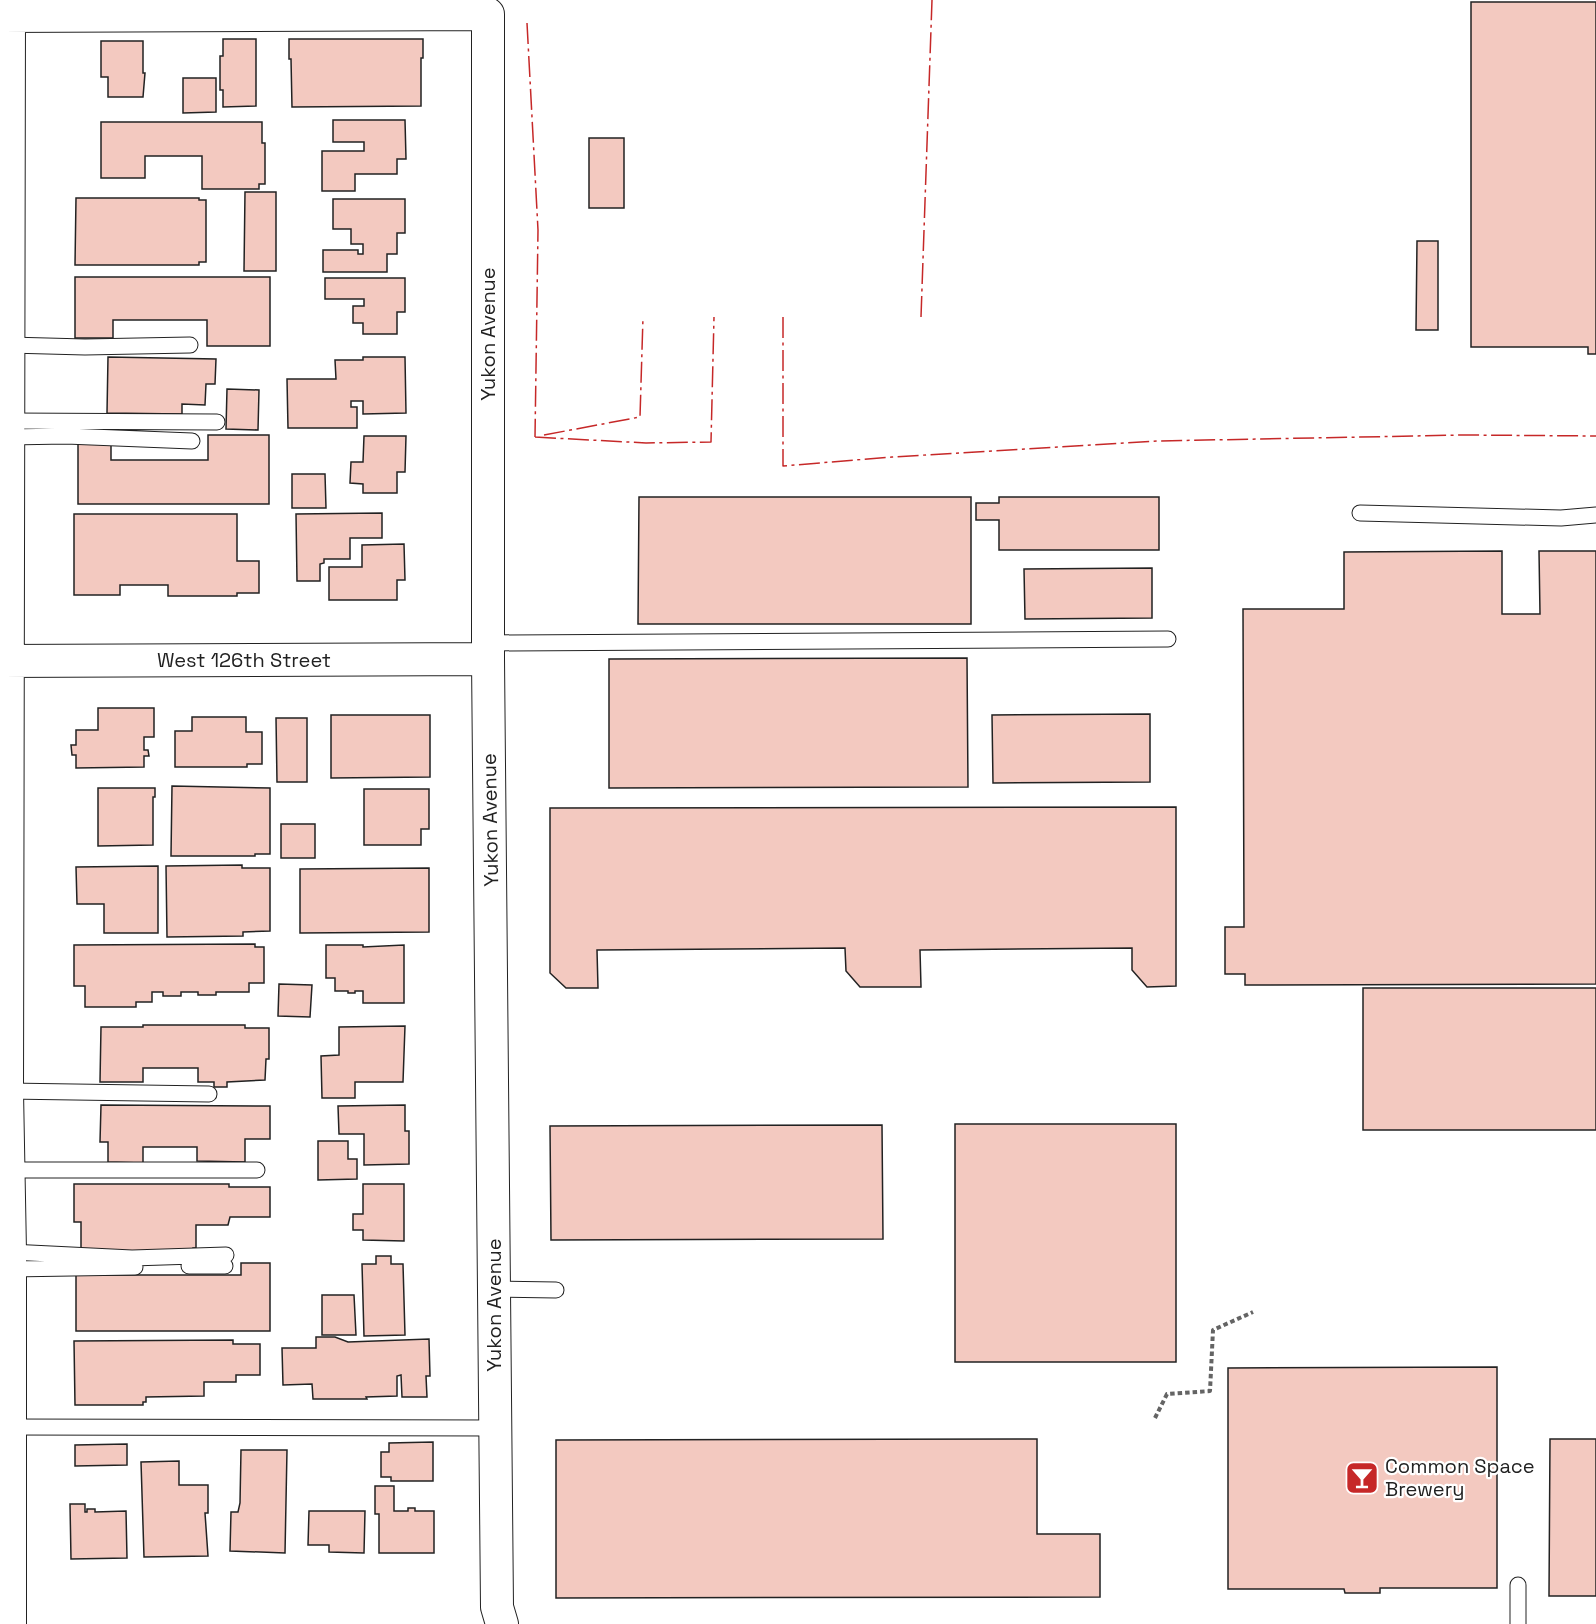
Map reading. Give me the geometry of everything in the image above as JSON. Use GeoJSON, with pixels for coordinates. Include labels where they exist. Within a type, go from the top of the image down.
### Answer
{"type":"FeatureCollection","features":[{"type":"Feature","properties":{"kind":"street","name":"Yukon Avenue"},"geometry":{"type":"LineString","coordinates":[[5,16],[488,14],[488,651],[497,1607],[502,1624]]}},
{"type":"Feature","properties":{"kind":"street"},"geometry":{"type":"LineString","coordinates":[[5,16],[9,345],[5,661],[10,1260],[5,1427],[10,1624]]}},
{"type":"Feature","properties":{"kind":"street","name":"West 126th Street"},"geometry":{"type":"LineString","coordinates":[[5,661],[488,651]]}},
{"type":"Feature","properties":{"kind":"lane"},"geometry":{"type":"LineString","coordinates":[[9,345],[85,347],[190,345]]}},
{"type":"Feature","properties":{"kind":"lane"},"geometry":{"type":"LineString","coordinates":[[9,429],[217,422]]}},
{"type":"Feature","properties":{"kind":"lane"},"geometry":{"type":"LineString","coordinates":[[9,429],[66,436],[192,441]]}},
{"type":"Feature","properties":{"kind":"lane"},"geometry":{"type":"LineString","coordinates":[[1360,513],[1562,518],[1596,515]]}},
{"type":"Feature","properties":{"kind":"lane"},"geometry":{"type":"LineString","coordinates":[[488,651],[1168,639]]}},
{"type":"Feature","properties":{"kind":"lane"},"geometry":{"type":"LineString","coordinates":[[7,1091],[209,1094]]}},
{"type":"Feature","properties":{"kind":"lane"},"geometry":{"type":"LineString","coordinates":[[8,1170],[256,1170]]}},
{"type":"Feature","properties":{"kind":"lane"},"geometry":{"type":"LineString","coordinates":[[10,1260],[132,1258],[225,1260]]}},
{"type":"Feature","properties":{"kind":"lane"},"geometry":{"type":"LineString","coordinates":[[494,1289],[556,1290]]}},
{"type":"Feature","properties":{"kind":"lane"},"geometry":{"type":"LineString","coordinates":[[5,1427],[495,1428]]}},
{"type":"Feature","properties":{"kind":"lane"},"geometry":{"type":"LineString","coordinates":[[1518,1585],[1518,1624]]}},
{"type":"Feature","properties":{"kind":"path"},"geometry":{"type":"LineString","coordinates":[[1155,1418],[1167,1394],[1210,1391],[1213,1330],[1253,1312]]}},
{"type":"Feature","properties":{"kind":"building"},"geometry":{"type":"Polygon","coordinates":[[[1471,2],[1596,2],[1596,354],[1588,354],[1588,347],[1471,347],[1471,2]]]}},
{"type":"Feature","properties":{"kind":"building"},"geometry":{"type":"Polygon","coordinates":[[[223,39],[256,39],[256,106],[223,107],[223,90],[220,90],[220,56],[223,56],[223,39]]]}},
{"type":"Feature","properties":{"kind":"building"},"geometry":{"type":"Polygon","coordinates":[[[289,39],[423,39],[421,106],[292,107],[289,39]]]}},
{"type":"Feature","properties":{"kind":"building"},"geometry":{"type":"Polygon","coordinates":[[[101,41],[143,41],[143,73],[145,73],[143,97],[108,97],[108,77],[101,77],[101,41]]]}},
{"type":"Feature","properties":{"kind":"building"},"geometry":{"type":"Polygon","coordinates":[[[183,78],[216,78],[216,112],[183,113],[183,78]]]}},
{"type":"Feature","properties":{"kind":"building"},"geometry":{"type":"Polygon","coordinates":[[[333,120],[405,120],[406,159],[397,159],[397,174],[355,174],[355,191],[322,191],[322,151],[364,151],[364,142],[333,142],[333,120]]]}},
{"type":"Feature","properties":{"kind":"building"},"geometry":{"type":"Polygon","coordinates":[[[101,122],[262,122],[262,143],[265,143],[265,184],[259,184],[259,189],[202,189],[202,156],[145,156],[145,178],[101,178],[101,122]]]}},
{"type":"Feature","properties":{"kind":"building"},"geometry":{"type":"Polygon","coordinates":[[[589,138],[624,138],[624,208],[589,208],[589,138]]]}},
{"type":"Feature","properties":{"kind":"building"},"geometry":{"type":"Polygon","coordinates":[[[245,192],[276,192],[276,271],[244,271],[245,192]]]}},
{"type":"Feature","properties":{"kind":"building"},"geometry":{"type":"Polygon","coordinates":[[[76,198],[199,198],[199,200],[206,200],[206,262],[199,262],[199,265],[75,265],[76,198]]]}},
{"type":"Feature","properties":{"kind":"building"},"geometry":{"type":"Polygon","coordinates":[[[333,199],[405,199],[405,233],[397,233],[397,254],[387,254],[387,272],[323,272],[323,250],[358,250],[358,254],[363,254],[363,244],[351,244],[351,229],[333,229],[333,199]]]}},
{"type":"Feature","properties":{"kind":"building"},"geometry":{"type":"Polygon","coordinates":[[[1417,241],[1438,241],[1438,330],[1416,330],[1417,241]]]}},
{"type":"Feature","properties":{"kind":"building"},"geometry":{"type":"Polygon","coordinates":[[[75,277],[270,277],[270,346],[207,346],[207,320],[113,320],[113,338],[75,338],[75,277]]]}},
{"type":"Feature","properties":{"kind":"building"},"geometry":{"type":"Polygon","coordinates":[[[325,278],[405,278],[405,312],[397,312],[397,334],[363,334],[363,323],[353,323],[353,306],[364,306],[364,299],[325,299],[325,278]]]}},
{"type":"Feature","properties":{"kind":"building"},"geometry":{"type":"Polygon","coordinates":[[[108,357],[216,359],[215,384],[206,384],[205,405],[182,404],[182,414],[107,413],[108,357]]]}},
{"type":"Feature","properties":{"kind":"building"},"geometry":{"type":"Polygon","coordinates":[[[363,357],[405,357],[406,413],[363,414],[363,401],[351,401],[351,407],[357,407],[357,428],[288,428],[287,379],[336,379],[335,360],[363,360],[363,357]]]}},
{"type":"Feature","properties":{"kind":"building"},"geometry":{"type":"Polygon","coordinates":[[[227,389],[259,390],[258,430],[226,429],[227,389]]]}},
{"type":"Feature","properties":{"kind":"building"},"geometry":{"type":"Polygon","coordinates":[[[208,435],[269,435],[269,504],[78,504],[78,443],[111,443],[111,460],[208,460],[208,435]]]}},
{"type":"Feature","properties":{"kind":"building"},"geometry":{"type":"Polygon","coordinates":[[[364,436],[406,436],[405,472],[397,472],[397,493],[363,493],[363,484],[350,483],[351,462],[363,462],[364,436]]]}},
{"type":"Feature","properties":{"kind":"building"},"geometry":{"type":"Polygon","coordinates":[[[292,474],[325,474],[326,508],[292,508],[292,474]]]}},
{"type":"Feature","properties":{"kind":"building"},"geometry":{"type":"Polygon","coordinates":[[[639,497],[971,497],[971,624],[638,624],[639,497]]]}},
{"type":"Feature","properties":{"kind":"building"},"geometry":{"type":"Polygon","coordinates":[[[999,497],[1159,497],[1159,550],[999,550],[999,520],[976,520],[976,503],[999,503],[999,497]]]}},
{"type":"Feature","properties":{"kind":"building"},"geometry":{"type":"Polygon","coordinates":[[[382,513],[382,538],[350,538],[350,559],[324,559],[324,563],[320,564],[320,581],[297,581],[296,514],[382,513]]]}},
{"type":"Feature","properties":{"kind":"building"},"geometry":{"type":"Polygon","coordinates":[[[74,514],[237,514],[237,561],[259,561],[259,593],[237,593],[237,596],[168,596],[168,585],[120,585],[120,595],[74,595],[74,514]]]}},
{"type":"Feature","properties":{"kind":"building"},"geometry":{"type":"Polygon","coordinates":[[[404,544],[405,580],[397,580],[397,600],[329,600],[329,567],[362,567],[362,545],[404,544]]]}},
{"type":"Feature","properties":{"kind":"building"},"geometry":{"type":"Polygon","coordinates":[[[1502,551],[1502,614],[1540,614],[1539,551],[1596,551],[1596,984],[1245,985],[1245,974],[1225,974],[1225,927],[1244,927],[1243,609],[1344,609],[1344,552],[1502,551]]]}},
{"type":"Feature","properties":{"kind":"building"},"geometry":{"type":"Polygon","coordinates":[[[1152,568],[1152,618],[1025,619],[1024,569],[1152,568]]]}},
{"type":"Feature","properties":{"kind":"building"},"geometry":{"type":"Polygon","coordinates":[[[967,658],[968,787],[609,788],[609,659],[967,658]]]}},
{"type":"Feature","properties":{"kind":"building"},"geometry":{"type":"Polygon","coordinates":[[[98,708],[154,708],[154,737],[144,737],[144,750],[148,750],[149,756],[144,756],[144,767],[76,768],[76,755],[72,755],[71,745],[76,745],[76,730],[98,730],[98,708]]]}},
{"type":"Feature","properties":{"kind":"building"},"geometry":{"type":"Polygon","coordinates":[[[1150,714],[1150,782],[993,783],[992,715],[1150,714]]]}},
{"type":"Feature","properties":{"kind":"building"},"geometry":{"type":"Polygon","coordinates":[[[331,715],[430,715],[430,777],[331,778],[331,715]]]}},
{"type":"Feature","properties":{"kind":"building"},"geometry":{"type":"Polygon","coordinates":[[[192,717],[246,717],[246,732],[262,732],[262,764],[247,764],[247,767],[175,767],[175,731],[192,731],[192,717]]]}},
{"type":"Feature","properties":{"kind":"building"},"geometry":{"type":"Polygon","coordinates":[[[276,718],[307,718],[307,782],[277,782],[276,718]]]}},
{"type":"Feature","properties":{"kind":"building"},"geometry":{"type":"Polygon","coordinates":[[[172,786],[270,788],[270,854],[171,856],[172,786]]]}},
{"type":"Feature","properties":{"kind":"building"},"geometry":{"type":"Polygon","coordinates":[[[98,788],[155,788],[153,845],[98,846],[98,788]]]}},
{"type":"Feature","properties":{"kind":"building"},"geometry":{"type":"Polygon","coordinates":[[[364,789],[429,789],[429,829],[421,829],[421,845],[364,845],[364,789]]]}},
{"type":"Feature","properties":{"kind":"building"},"geometry":{"type":"Polygon","coordinates":[[[1176,807],[1176,986],[1147,987],[1132,970],[1132,948],[920,950],[921,987],[860,987],[846,971],[845,948],[597,950],[598,988],[566,988],[550,973],[550,808],[1176,807]]]}},
{"type":"Feature","properties":{"kind":"building"},"geometry":{"type":"Polygon","coordinates":[[[281,824],[315,824],[315,858],[281,858],[281,824]]]}},
{"type":"Feature","properties":{"kind":"building"},"geometry":{"type":"Polygon","coordinates":[[[242,865],[242,868],[270,868],[270,931],[243,932],[243,936],[167,937],[166,866],[242,865]]]}},
{"type":"Feature","properties":{"kind":"building"},"geometry":{"type":"Polygon","coordinates":[[[158,866],[158,933],[104,933],[104,904],[77,904],[76,867],[158,866]]]}},
{"type":"Feature","properties":{"kind":"building"},"geometry":{"type":"Polygon","coordinates":[[[429,868],[429,932],[300,933],[300,869],[429,868]]]}},
{"type":"Feature","properties":{"kind":"building"},"geometry":{"type":"Polygon","coordinates":[[[255,944],[255,947],[264,947],[264,983],[249,983],[249,992],[216,992],[216,995],[198,995],[198,992],[181,992],[181,996],[163,996],[163,992],[152,992],[152,1002],[136,1002],[136,1007],[85,1007],[85,986],[74,986],[74,945],[255,944]]]}},
{"type":"Feature","properties":{"kind":"building"},"geometry":{"type":"Polygon","coordinates":[[[326,945],[363,945],[363,947],[404,945],[404,1003],[363,1003],[363,991],[348,993],[348,991],[335,991],[335,978],[326,978],[326,945]]]}},
{"type":"Feature","properties":{"kind":"building"},"geometry":{"type":"Polygon","coordinates":[[[279,984],[312,985],[310,1017],[278,1016],[279,984]]]}},
{"type":"Feature","properties":{"kind":"building"},"geometry":{"type":"Polygon","coordinates":[[[1363,988],[1596,988],[1596,1130],[1363,1130],[1363,988]]]}},
{"type":"Feature","properties":{"kind":"building"},"geometry":{"type":"Polygon","coordinates":[[[143,1025],[245,1025],[245,1028],[269,1028],[269,1059],[266,1059],[265,1080],[227,1082],[227,1087],[214,1087],[214,1082],[198,1082],[198,1068],[143,1068],[143,1082],[100,1082],[101,1027],[143,1027],[143,1025]]]}},
{"type":"Feature","properties":{"kind":"building"},"geometry":{"type":"Polygon","coordinates":[[[405,1026],[403,1082],[355,1082],[355,1098],[322,1098],[321,1056],[339,1055],[339,1027],[405,1026]]]}},
{"type":"Feature","properties":{"kind":"building"},"geometry":{"type":"Polygon","coordinates":[[[101,1105],[270,1106],[270,1139],[245,1139],[245,1162],[197,1161],[197,1147],[143,1147],[143,1163],[108,1162],[108,1142],[100,1142],[101,1105]]]}},
{"type":"Feature","properties":{"kind":"building"},"geometry":{"type":"Polygon","coordinates":[[[405,1105],[405,1131],[409,1131],[409,1164],[364,1165],[364,1134],[339,1134],[338,1106],[405,1105]]]}},
{"type":"Feature","properties":{"kind":"building"},"geometry":{"type":"Polygon","coordinates":[[[955,1124],[1176,1124],[1176,1362],[955,1362],[955,1124]]]}},
{"type":"Feature","properties":{"kind":"building"},"geometry":{"type":"Polygon","coordinates":[[[882,1125],[883,1239],[551,1240],[550,1126],[882,1125]]]}},
{"type":"Feature","properties":{"kind":"building"},"geometry":{"type":"Polygon","coordinates":[[[318,1141],[348,1141],[348,1159],[357,1159],[357,1179],[318,1180],[318,1141]]]}},
{"type":"Feature","properties":{"kind":"building"},"geometry":{"type":"Polygon","coordinates":[[[74,1184],[229,1184],[229,1187],[270,1187],[270,1217],[230,1217],[228,1225],[196,1225],[196,1248],[193,1248],[193,1251],[81,1251],[81,1222],[74,1222],[74,1184]]]}},
{"type":"Feature","properties":{"kind":"building"},"geometry":{"type":"Polygon","coordinates":[[[363,1184],[404,1184],[404,1241],[363,1240],[363,1230],[353,1230],[353,1214],[363,1214],[363,1184]]]}},
{"type":"Feature","properties":{"kind":"building"},"geometry":{"type":"Polygon","coordinates":[[[376,1256],[391,1256],[391,1264],[403,1264],[405,1335],[364,1336],[362,1264],[376,1264],[376,1256]]]}},
{"type":"Feature","properties":{"kind":"building"},"geometry":{"type":"Polygon","coordinates":[[[241,1263],[270,1263],[270,1331],[76,1331],[76,1275],[241,1275],[241,1263]]]}},
{"type":"Feature","properties":{"kind":"building"},"geometry":{"type":"Polygon","coordinates":[[[322,1295],[354,1295],[356,1335],[322,1335],[322,1295]]]}},
{"type":"Feature","properties":{"kind":"building"},"geometry":{"type":"Polygon","coordinates":[[[316,1337],[335,1337],[348,1342],[429,1339],[430,1376],[426,1376],[427,1397],[402,1397],[401,1375],[397,1376],[397,1396],[366,1397],[367,1399],[313,1399],[312,1384],[283,1385],[282,1348],[316,1348],[316,1337]]]}},
{"type":"Feature","properties":{"kind":"building"},"geometry":{"type":"Polygon","coordinates":[[[233,1340],[233,1344],[260,1344],[260,1375],[236,1375],[236,1382],[204,1382],[204,1396],[146,1397],[143,1405],[75,1405],[74,1341],[233,1340]]]}},
{"type":"Feature","properties":{"kind":"building","name":"Common Space Brewery"},"geometry":{"type":"Polygon","coordinates":[[[1497,1367],[1497,1588],[1380,1588],[1380,1593],[1345,1593],[1344,1589],[1228,1589],[1228,1368],[1497,1367]]]}},
{"type":"Feature","properties":{"kind":"building"},"geometry":{"type":"Polygon","coordinates":[[[1037,1439],[1037,1534],[1100,1534],[1100,1597],[556,1598],[556,1440],[1037,1439]]]}},
{"type":"Feature","properties":{"kind":"building"},"geometry":{"type":"Polygon","coordinates":[[[1550,1439],[1596,1439],[1596,1596],[1549,1596],[1550,1439]]]}},
{"type":"Feature","properties":{"kind":"building"},"geometry":{"type":"Polygon","coordinates":[[[433,1442],[433,1481],[391,1481],[391,1477],[381,1477],[381,1452],[389,1452],[389,1443],[433,1442]]]}},
{"type":"Feature","properties":{"kind":"building"},"geometry":{"type":"Polygon","coordinates":[[[127,1444],[127,1465],[75,1466],[75,1445],[127,1444]]]}},
{"type":"Feature","properties":{"kind":"building"},"geometry":{"type":"Polygon","coordinates":[[[241,1450],[287,1450],[285,1553],[230,1551],[231,1512],[238,1512],[240,1503],[241,1450]]]}},
{"type":"Feature","properties":{"kind":"building"},"geometry":{"type":"Polygon","coordinates":[[[179,1461],[179,1485],[208,1485],[208,1513],[205,1513],[208,1556],[144,1557],[141,1462],[179,1461]]]}},
{"type":"Feature","properties":{"kind":"building"},"geometry":{"type":"Polygon","coordinates":[[[375,1486],[394,1486],[394,1511],[408,1511],[408,1508],[415,1508],[415,1511],[434,1511],[434,1553],[379,1553],[379,1514],[375,1514],[375,1486]]]}},
{"type":"Feature","properties":{"kind":"building"},"geometry":{"type":"Polygon","coordinates":[[[70,1504],[85,1504],[85,1512],[87,1509],[95,1509],[95,1512],[126,1511],[127,1558],[71,1559],[70,1504]]]}},
{"type":"Feature","properties":{"kind":"building"},"geometry":{"type":"Polygon","coordinates":[[[309,1511],[365,1511],[364,1553],[329,1552],[329,1545],[308,1545],[309,1511]]]}},
{"type":"Feature","properties":{"kind":"power"},"geometry":{"type":"LineString","coordinates":[[921,317],[932,0]]}},
{"type":"Feature","properties":{"kind":"power"},"geometry":{"type":"LineString","coordinates":[[527,23],[538,230],[535,437]]}},
{"type":"Feature","properties":{"kind":"power"},"geometry":{"type":"LineString","coordinates":[[544,435],[640,417],[643,317]]}},
{"type":"Feature","properties":{"kind":"power"},"geometry":{"type":"LineString","coordinates":[[535,437],[646,443],[711,442],[714,317]]}},
{"type":"Feature","properties":{"kind":"power"},"geometry":{"type":"LineString","coordinates":[[783,317],[783,466],[1157,441],[1464,435],[1596,436]]}},
{"type":"Feature","properties":{"kind":"place","name":"Common Space Brewery"},"geometry":{"type":"Point","coordinates":[1362,1478]}}]}
